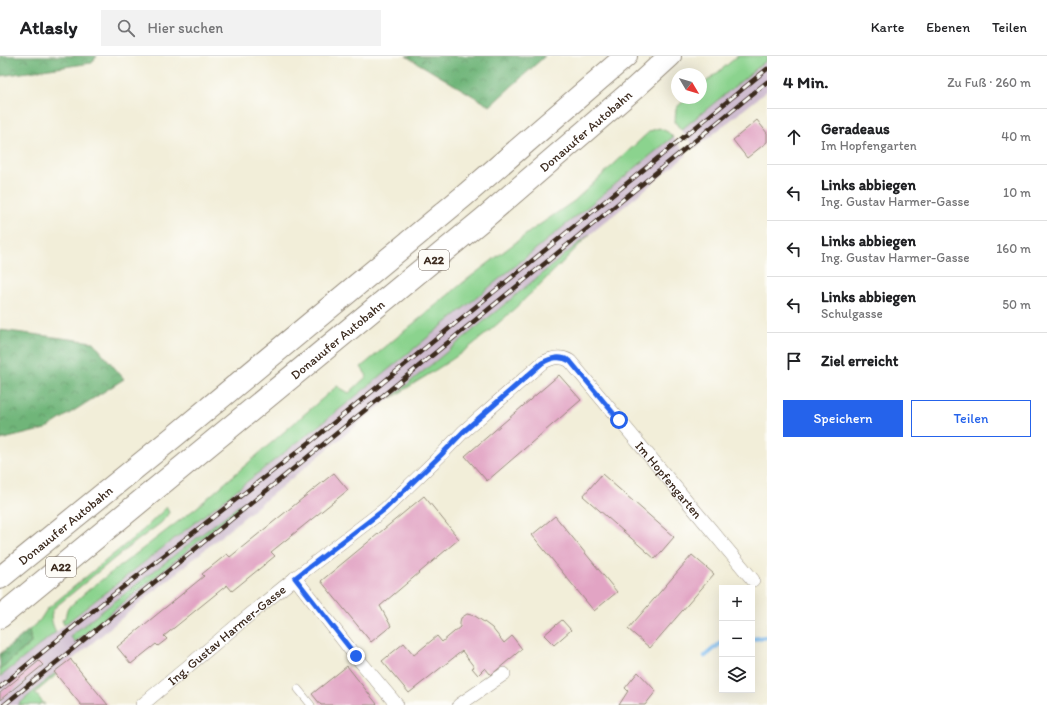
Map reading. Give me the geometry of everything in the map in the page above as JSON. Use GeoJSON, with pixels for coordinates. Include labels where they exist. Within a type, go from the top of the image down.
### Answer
{"type":"FeatureCollection","features":[{"type":"Feature","properties":{"kind":"highway","name":"Donauufer Autobahn"},"geometry":{"type":"LineString","coordinates":[[0,578],[176,435],[464,196],[626,56]]}},
{"type":"Feature","properties":{"kind":"highway","name":"Donauufer Autobahn"},"geometry":{"type":"LineString","coordinates":[[0,617],[194,459],[482,220],[670,56]]}},
{"type":"Feature","properties":{"kind":"street","name":"Ing. Gustav Harmer-Gasse"},"geometry":{"type":"LineString","coordinates":[[142,705],[295,578],[385,509],[463,432],[542,363],[559,357],[566,358],[570,361]]}},
{"type":"Feature","properties":{"kind":"street","name":"Im Hopfengarten"},"geometry":{"type":"LineString","coordinates":[[570,361],[753,580]]}},
{"type":"Feature","properties":{"kind":"street"},"geometry":{"type":"LineString","coordinates":[[295,578],[356,656],[397,705]]}},
{"type":"Feature","properties":{"kind":"street"},"geometry":{"type":"LineString","coordinates":[[459,705],[504,674]]}},
{"type":"Feature","properties":{"kind":"lane"},"geometry":{"type":"LineString","coordinates":[[298,689],[311,705]]}},
{"type":"Feature","properties":{"kind":"shaded area"},"geometry":{"type":"Polygon","coordinates":[[[767,60],[767,91],[696,148],[681,130],[767,60]]]}},
{"type":"Feature","properties":{"kind":"shaded area"},"geometry":{"type":"Polygon","coordinates":[[[673,137],[687,155],[170,578],[18,705],[0,705],[0,677],[345,405],[673,137]]]}},
{"type":"Feature","properties":{"kind":"green space"},"geometry":{"type":"Polygon","coordinates":[[[0,56],[97,56],[92,63],[0,76],[0,56]]]}},
{"type":"Feature","properties":{"kind":"green space"},"geometry":{"type":"Polygon","coordinates":[[[406,56],[545,56],[490,106],[406,56]]]}},
{"type":"Feature","properties":{"kind":"green space"},"geometry":{"type":"Polygon","coordinates":[[[738,56],[767,56],[767,60],[681,130],[675,122],[676,108],[680,104],[707,104],[707,81],[738,56]]]}},
{"type":"Feature","properties":{"kind":"green space"},"geometry":{"type":"Polygon","coordinates":[[[659,128],[668,132],[673,137],[345,405],[64,625],[62,620],[65,618],[67,609],[87,591],[196,508],[337,386],[349,393],[367,376],[361,367],[465,281],[532,230],[574,201],[650,131],[659,128]]]}},
{"type":"Feature","properties":{"kind":"green space"},"geometry":{"type":"Polygon","coordinates":[[[590,234],[532,292],[487,333],[442,366],[392,398],[392,397],[590,234]]]}},
{"type":"Feature","properties":{"kind":"green space"},"geometry":{"type":"Polygon","coordinates":[[[0,330],[93,342],[124,379],[45,429],[0,440],[0,330]]]}},
{"type":"Feature","properties":{"kind":"green space"},"geometry":{"type":"Polygon","coordinates":[[[242,503],[243,505],[75,642],[70,636],[242,503]]]}},
{"type":"Feature","properties":{"kind":"green space"},"geometry":{"type":"Polygon","coordinates":[[[167,507],[169,513],[161,523],[126,549],[54,608],[52,611],[52,620],[56,632],[0,677],[0,669],[31,643],[29,630],[40,620],[47,609],[143,530],[167,507]]]}},
{"type":"Feature","properties":{"kind":"green space"},"geometry":{"type":"Polygon","coordinates":[[[29,630],[31,643],[0,669],[0,654],[29,630]]]}},
{"type":"Feature","properties":{"kind":"green space"},"geometry":{"type":"Polygon","coordinates":[[[55,673],[56,675],[35,693],[45,705],[41,703],[39,705],[18,705],[55,673]]]}},
{"type":"Feature","properties":{"kind":"building"},"geometry":{"type":"Polygon","coordinates":[[[757,120],[767,133],[767,142],[747,158],[733,140],[757,120]]]}},
{"type":"Feature","properties":{"kind":"building"},"geometry":{"type":"Polygon","coordinates":[[[559,375],[581,400],[487,481],[465,456],[559,375]]]}},
{"type":"Feature","properties":{"kind":"building"},"geometry":{"type":"Polygon","coordinates":[[[334,473],[348,490],[271,552],[275,556],[232,591],[227,585],[164,636],[167,639],[158,646],[156,644],[131,664],[117,647],[204,576],[202,574],[227,554],[230,557],[334,473]]]}},
{"type":"Feature","properties":{"kind":"building"},"geometry":{"type":"Polygon","coordinates":[[[602,474],[674,537],[655,559],[583,496],[602,474]]]}},
{"type":"Feature","properties":{"kind":"building"},"geometry":{"type":"Polygon","coordinates":[[[424,496],[459,539],[380,606],[391,626],[371,642],[321,581],[424,496]]]}},
{"type":"Feature","properties":{"kind":"building"},"geometry":{"type":"Polygon","coordinates":[[[555,516],[617,592],[594,611],[532,535],[555,516]]]}},
{"type":"Feature","properties":{"kind":"building"},"geometry":{"type":"Polygon","coordinates":[[[692,555],[714,574],[650,648],[628,629],[692,555]]]}},
{"type":"Feature","properties":{"kind":"building"},"geometry":{"type":"Polygon","coordinates":[[[467,614],[475,616],[492,628],[504,643],[512,636],[522,649],[491,675],[485,668],[478,675],[462,651],[409,693],[382,661],[404,643],[414,655],[437,636],[442,642],[460,627],[461,618],[467,614]]]}},
{"type":"Feature","properties":{"kind":"building"},"geometry":{"type":"Polygon","coordinates":[[[562,620],[571,630],[554,645],[544,635],[562,620]]]}},
{"type":"Feature","properties":{"kind":"building"},"geometry":{"type":"Polygon","coordinates":[[[71,659],[108,705],[81,705],[54,672],[71,659]]]}},
{"type":"Feature","properties":{"kind":"building"},"geometry":{"type":"Polygon","coordinates":[[[39,661],[43,665],[0,700],[0,693],[39,661]]]}},
{"type":"Feature","properties":{"kind":"building"},"geometry":{"type":"Polygon","coordinates":[[[347,666],[377,704],[376,705],[321,705],[312,694],[347,666]]]}},
{"type":"Feature","properties":{"kind":"building"},"geometry":{"type":"Polygon","coordinates":[[[638,672],[656,691],[645,705],[619,705],[628,691],[625,688],[638,672]]]}},
{"type":"Feature","properties":{"kind":"waterway"},"geometry":{"type":"LineString","coordinates":[[755,639],[767,637]]}},
{"type":"Feature","properties":{"kind":"waterway"},"geometry":{"type":"LineString","coordinates":[[705,656],[719,644]]}},
{"type":"Feature","properties":{"kind":"railway"},"geometry":{"type":"LineString","coordinates":[[0,687],[104,602],[310,442],[767,69]]}},
{"type":"Feature","properties":{"kind":"railway"},"geometry":{"type":"LineString","coordinates":[[4,705],[767,82]]}},
{"type":"Feature","properties":{"kind":"route"},"geometry":{"type":"LineString","coordinates":[[356,656],[295,578],[385,509],[463,432],[542,363],[550,359],[559,357],[566,358],[570,361],[619,420]]}}]}
